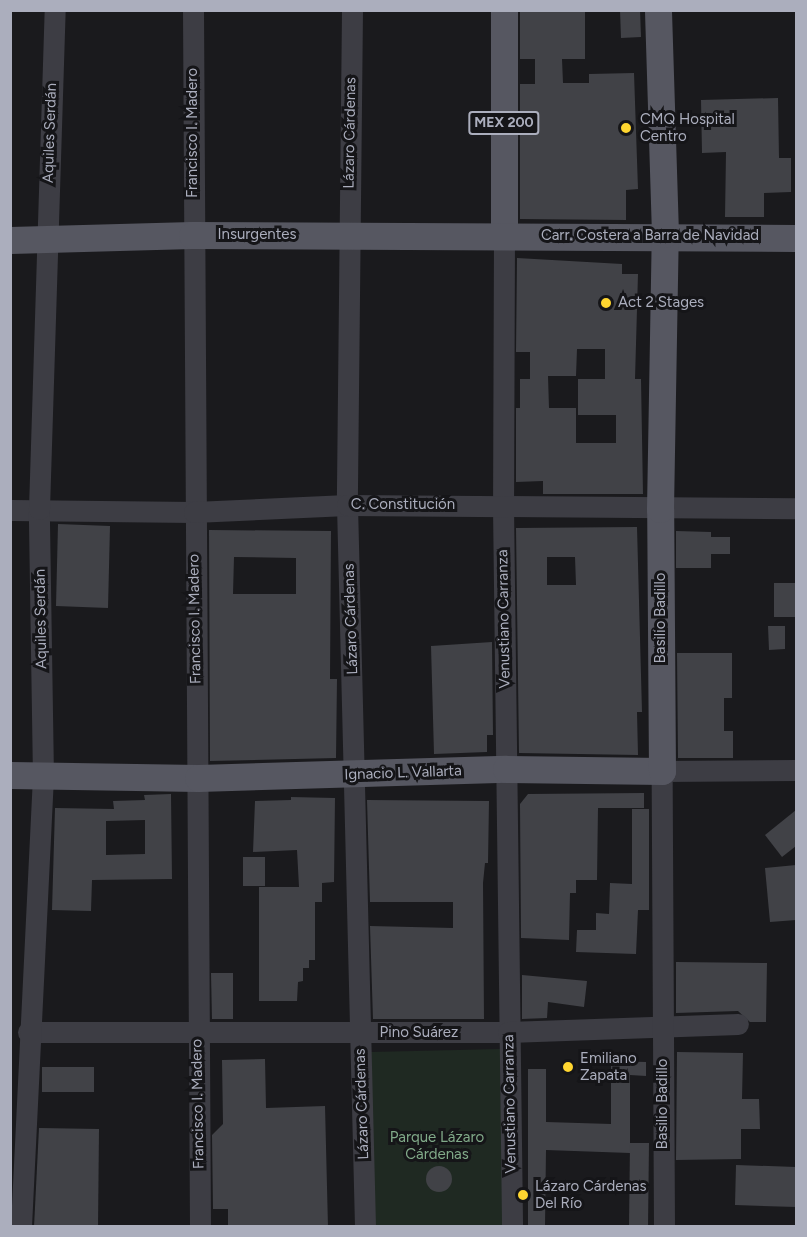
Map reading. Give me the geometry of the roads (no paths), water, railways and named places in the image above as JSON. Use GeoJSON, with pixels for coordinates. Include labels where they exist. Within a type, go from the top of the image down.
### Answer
{"type":"FeatureCollection","features":[{"type":"Feature","properties":{"kind":"main road","name":"Venustiano Carranza"},"geometry":{"type":"LineString","coordinates":[[504,10],[504,236]]}},
{"type":"Feature","properties":{"kind":"main road","name":"Basilio Badillo"},"geometry":{"type":"LineString","coordinates":[[658,10],[665,234],[660,509],[662,771]]}},
{"type":"Feature","properties":{"kind":"main road","name":"Carr. Costera a Barra de Navidad"},"geometry":{"type":"LineString","coordinates":[[504,236],[665,234],[796,238]]}},
{"type":"Feature","properties":{"kind":"main road","name":"Insurgentes"},"geometry":{"type":"LineString","coordinates":[[10,240],[192,235],[504,236]]}},
{"type":"Feature","properties":{"kind":"main road","name":"Ignacio L. Vallarta"},"geometry":{"type":"LineString","coordinates":[[10,775],[198,778],[355,776],[506,769],[662,771]]}},
{"type":"Feature","properties":{"kind":"street","name":"Aquiles Serdán"},"geometry":{"type":"LineString","coordinates":[[21,1227],[28,1032],[43,777],[39,509],[45,239],[55,10]]}},
{"type":"Feature","properties":{"kind":"street","name":"Francisco I. Madero"},"geometry":{"type":"LineString","coordinates":[[193,10],[192,235],[200,1227]]}},
{"type":"Feature","properties":{"kind":"street","name":"Lázaro Cárdenas"},"geometry":{"type":"LineString","coordinates":[[352,10],[347,505],[365,1227]]}},
{"type":"Feature","properties":{"kind":"street","name":"Venustiano Carranza"},"geometry":{"type":"LineString","coordinates":[[504,236],[503,506],[512,1227]]}},
{"type":"Feature","properties":{"kind":"street","name":"C. Constitución"},"geometry":{"type":"LineString","coordinates":[[10,510],[194,512],[347,505],[660,509],[796,508]]}},
{"type":"Feature","properties":{"kind":"street","name":"Ignacio L. Vallarta"},"geometry":{"type":"LineString","coordinates":[[662,771],[796,770]]}},
{"type":"Feature","properties":{"kind":"street","name":"Basilio Badillo"},"geometry":{"type":"LineString","coordinates":[[662,771],[664,1227]]}},
{"type":"Feature","properties":{"kind":"street","name":"Pino Suárez"},"geometry":{"type":"LineString","coordinates":[[28,1032],[508,1032],[738,1024]]}},
{"type":"Feature","properties":{"kind":"place","name":"CMQ Hospital Centro"},"geometry":{"type":"Point","coordinates":[626,128]}},
{"type":"Feature","properties":{"kind":"place","name":"Act 2 Stages"},"geometry":{"type":"Point","coordinates":[606,303]}},
{"type":"Feature","properties":{"kind":"place","name":"Emiliano Zapata"},"geometry":{"type":"Point","coordinates":[568,1067]}},
{"type":"Feature","properties":{"kind":"place","name":"Lázaro Cárdenas Del Río"},"geometry":{"type":"Point","coordinates":[523,1195]}},
{"type":"Feature","properties":{"kind":"park label","name":"Parque Lázaro Cárdenas"},"geometry":{"type":"Point","coordinates":[437,1146]}}]}
